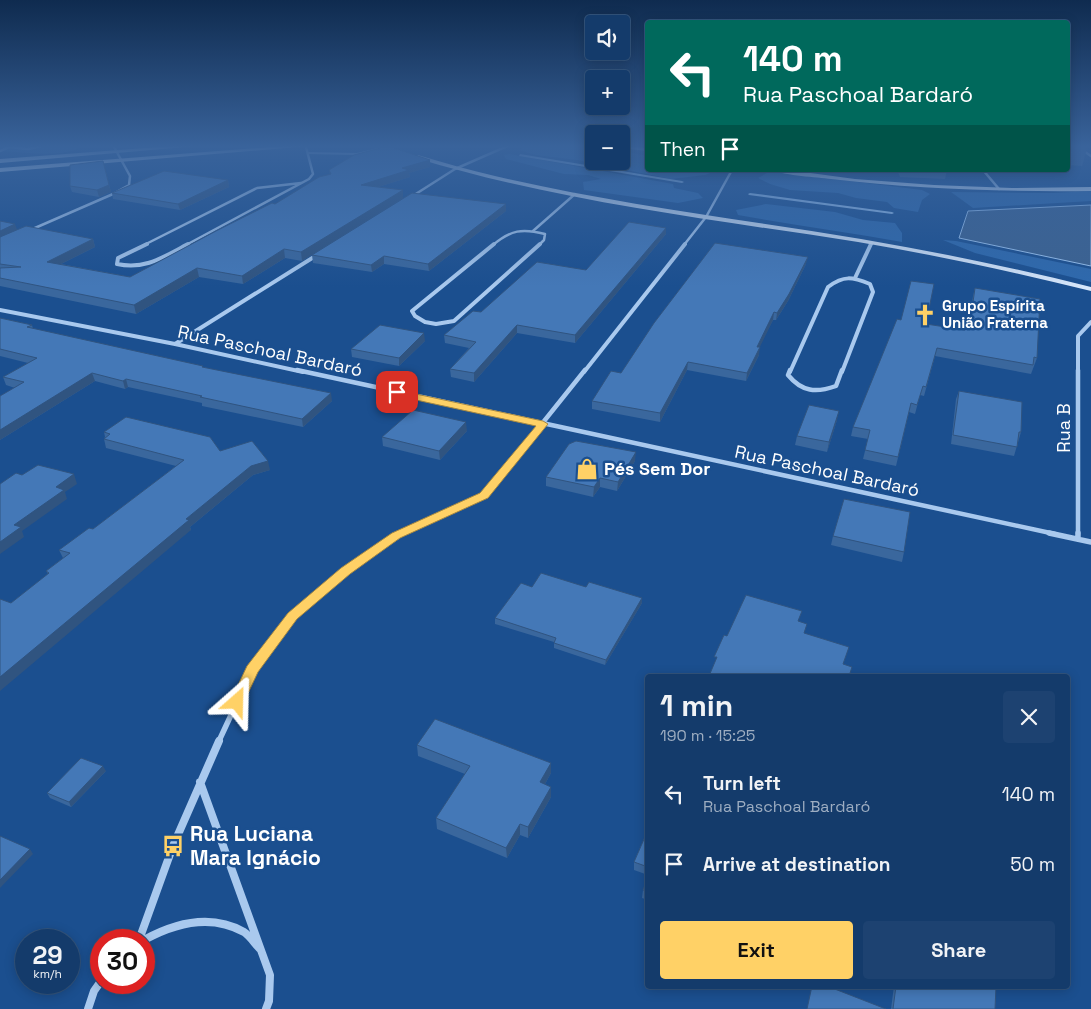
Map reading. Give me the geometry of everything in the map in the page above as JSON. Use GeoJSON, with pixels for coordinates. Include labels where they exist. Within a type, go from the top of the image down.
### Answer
{"type":"FeatureCollection","features":[{"type":"Feature","properties":{"kind":"main road"},"geometry":{"type":"LineString","coordinates":[[566,192],[706,218],[871,243],[991,264],[1091,289]]}},
{"type":"Feature","properties":{"kind":"street"},"geometry":{"type":"LineString","coordinates":[[26,231],[116,192]]}},
{"type":"Feature","properties":{"kind":"street"},"geometry":{"type":"LineString","coordinates":[[250,192],[118,258],[117,264],[131,267],[150,264],[284,192]]}},
{"type":"Feature","properties":{"kind":"street"},"geometry":{"type":"LineString","coordinates":[[406,200],[419,192]]}},
{"type":"Feature","properties":{"kind":"street"},"geometry":{"type":"LineString","coordinates":[[142,929],[173,846],[200,782],[252,670],[293,616],[346,571],[396,536],[484,496],[706,218],[720,192]]}},
{"type":"Feature","properties":{"kind":"street"},"geometry":{"type":"LineString","coordinates":[[533,231],[545,234],[544,240],[454,321],[437,324],[421,322],[415,318],[412,311],[505,235],[516,231],[533,231],[575,194]]}},
{"type":"Feature","properties":{"kind":"street"},"geometry":{"type":"LineString","coordinates":[[855,278],[871,243]]}},
{"type":"Feature","properties":{"kind":"street"},"geometry":{"type":"LineString","coordinates":[[175,344],[323,251]]}},
{"type":"Feature","properties":{"kind":"street"},"geometry":{"type":"LineString","coordinates":[[855,278],[870,284],[873,292],[836,386],[820,392],[804,391],[794,384],[788,376],[828,287],[839,279],[855,278]]}},
{"type":"Feature","properties":{"kind":"street","name":"Rua Paschoal Bardaró"},"geometry":{"type":"LineString","coordinates":[[0,310],[175,344],[1091,542]]}},
{"type":"Feature","properties":{"kind":"street","name":"Rua B"},"geometry":{"type":"LineString","coordinates":[[1078,539],[1078,336],[1091,322]]}},
{"type":"Feature","properties":{"kind":"street"},"geometry":{"type":"LineString","coordinates":[[200,782],[270,975],[266,1009]]}},
{"type":"Feature","properties":{"kind":"street"},"geometry":{"type":"LineString","coordinates":[[155,934],[166,928],[195,921],[222,923],[245,933],[262,951]]}},
{"type":"Feature","properties":{"kind":"street"},"geometry":{"type":"LineString","coordinates":[[88,1009],[93,994]]}},
{"type":"Feature","properties":{"kind":"shaded area"},"geometry":{"type":"Polygon","coordinates":[[[599,192],[694,192],[698,193],[703,198],[678,203],[599,192]]]}},
{"type":"Feature","properties":{"kind":"shaded area"},"geometry":{"type":"Polygon","coordinates":[[[823,192],[926,192],[930,194],[922,200],[918,212],[894,208],[887,202],[856,198],[838,193],[823,192]]]}},
{"type":"Feature","properties":{"kind":"shaded area"},"geometry":{"type":"Polygon","coordinates":[[[951,192],[960,192],[1091,192],[1091,201],[973,208],[951,192]]]}},
{"type":"Feature","properties":{"kind":"shaded area"},"geometry":{"type":"Polygon","coordinates":[[[766,204],[835,212],[863,220],[895,223],[902,233],[902,242],[738,215],[736,210],[766,204]]]}},
{"type":"Feature","properties":{"kind":"shaded area"},"geometry":{"type":"Polygon","coordinates":[[[1091,205],[1091,266],[959,238],[968,211],[1091,205]]]}},
{"type":"Feature","properties":{"kind":"shaded area"},"geometry":{"type":"Polygon","coordinates":[[[943,240],[956,241],[1091,269],[1091,282],[975,253],[943,240]]]}},
{"type":"Feature","properties":{"kind":"building"},"geometry":{"type":"Polygon","coordinates":[[[114,192],[203,192],[178,204],[112,193],[114,192]]]}},
{"type":"Feature","properties":{"kind":"building"},"geometry":{"type":"Polygon","coordinates":[[[294,192],[400,192],[301,252],[284,249],[242,276],[197,268],[134,305],[0,278],[0,268],[21,267],[0,264],[0,237],[26,226],[93,239],[47,262],[130,277],[216,231],[272,203],[275,204],[294,192]]]}},
{"type":"Feature","properties":{"kind":"building"},"geometry":{"type":"Polygon","coordinates":[[[412,193],[506,204],[428,264],[384,256],[371,265],[312,255],[412,193]]]}},
{"type":"Feature","properties":{"kind":"building"},"geometry":{"type":"Polygon","coordinates":[[[0,221],[15,224],[0,231],[0,221]]]}},
{"type":"Feature","properties":{"kind":"building"},"geometry":{"type":"Polygon","coordinates":[[[629,222],[666,228],[575,335],[517,325],[474,373],[450,369],[476,342],[444,335],[473,311],[481,312],[537,262],[586,270],[629,222]]]}},
{"type":"Feature","properties":{"kind":"building"},"geometry":{"type":"Polygon","coordinates":[[[715,243],[808,257],[789,294],[777,313],[774,312],[747,373],[688,362],[660,413],[592,401],[611,371],[621,373],[654,323],[715,243]]]}},
{"type":"Feature","properties":{"kind":"building"},"geometry":{"type":"Polygon","coordinates":[[[911,281],[934,284],[926,324],[965,330],[967,318],[969,319],[972,309],[975,288],[1040,299],[1037,358],[1034,357],[1033,365],[937,348],[926,387],[923,386],[917,405],[911,403],[898,457],[865,450],[870,430],[853,427],[897,319],[901,320],[911,281]]]}},
{"type":"Feature","properties":{"kind":"building"},"geometry":{"type":"Polygon","coordinates":[[[0,318],[32,325],[27,327],[202,367],[331,393],[302,419],[92,373],[0,430],[0,396],[24,382],[3,377],[37,358],[0,349],[0,318]]]}},
{"type":"Feature","properties":{"kind":"building"},"geometry":{"type":"Polygon","coordinates":[[[380,325],[424,333],[399,358],[351,349],[380,325]]]}},
{"type":"Feature","properties":{"kind":"building"},"geometry":{"type":"Polygon","coordinates":[[[959,391],[1022,402],[1021,432],[1019,432],[1017,447],[953,435],[959,391]]]}},
{"type":"Feature","properties":{"kind":"building"},"geometry":{"type":"Polygon","coordinates":[[[809,405],[839,411],[829,442],[797,436],[809,405]]]}},
{"type":"Feature","properties":{"kind":"building"},"geometry":{"type":"Polygon","coordinates":[[[413,410],[466,422],[439,451],[382,437],[413,410]]]}},
{"type":"Feature","properties":{"kind":"building"},"geometry":{"type":"Polygon","coordinates":[[[126,417],[210,437],[220,451],[252,441],[268,461],[251,466],[0,677],[0,599],[11,603],[49,573],[46,571],[70,553],[59,550],[89,528],[93,529],[184,460],[104,439],[110,434],[104,432],[126,417]]]}},
{"type":"Feature","properties":{"kind":"building"},"geometry":{"type":"Polygon","coordinates":[[[576,441],[636,452],[618,482],[600,478],[594,487],[546,477],[569,444],[576,441]]]}},
{"type":"Feature","properties":{"kind":"building"},"geometry":{"type":"Polygon","coordinates":[[[38,465],[74,474],[56,487],[64,490],[14,525],[21,527],[0,542],[0,484],[16,473],[22,475],[38,465]]]}},
{"type":"Feature","properties":{"kind":"building"},"geometry":{"type":"Polygon","coordinates":[[[844,499],[910,512],[904,552],[833,536],[844,499]]]}},
{"type":"Feature","properties":{"kind":"building"},"geometry":{"type":"Polygon","coordinates":[[[541,573],[586,587],[589,582],[642,598],[606,660],[554,643],[556,638],[495,618],[521,583],[532,587],[541,573]]]}},
{"type":"Feature","properties":{"kind":"building"},"geometry":{"type":"Polygon","coordinates":[[[746,595],[802,611],[798,621],[807,624],[804,633],[849,647],[843,664],[852,667],[850,674],[710,674],[717,657],[714,657],[724,635],[727,636],[746,595]]]}},
{"type":"Feature","properties":{"kind":"building"},"geometry":{"type":"Polygon","coordinates":[[[435,719],[551,763],[540,782],[551,787],[528,827],[520,824],[506,848],[436,818],[470,766],[417,745],[435,719]]]}},
{"type":"Feature","properties":{"kind":"building"},"geometry":{"type":"Polygon","coordinates":[[[81,758],[103,766],[69,802],[47,793],[81,758]]]}},
{"type":"Feature","properties":{"kind":"building"},"geometry":{"type":"Polygon","coordinates":[[[0,836],[30,849],[0,880],[0,836]]]}},
{"type":"Feature","properties":{"kind":"building"},"geometry":{"type":"Polygon","coordinates":[[[645,837],[645,866],[634,862],[645,837]]]}},
{"type":"Feature","properties":{"kind":"building"},"geometry":{"type":"Polygon","coordinates":[[[811,989],[835,989],[886,1009],[807,1009],[811,989]]]}},
{"type":"Feature","properties":{"kind":"building"},"geometry":{"type":"Polygon","coordinates":[[[896,989],[996,989],[995,1009],[893,1009],[896,989]]]}},
{"type":"Feature","properties":{"kind":"waterway"},"geometry":{"type":"LineString","coordinates":[[750,194],[892,213]]}},
{"type":"Feature","properties":{"kind":"place","name":"Grupo Espírita União Fraterna"},"geometry":{"type":"Point","coordinates":[925,315]}},
{"type":"Feature","properties":{"kind":"place","name":"Pés Sem Dor"},"geometry":{"type":"Point","coordinates":[587,469]}},
{"type":"Feature","properties":{"kind":"place","name":"Rua Luciana Mara Ignácio"},"geometry":{"type":"Point","coordinates":[173,846]}},
{"type":"Feature","properties":{"kind":"route"},"geometry":{"type":"LineString","coordinates":[[237,702],[252,670],[293,616],[346,571],[396,536],[484,496],[543,424],[397,392]]}}]}
